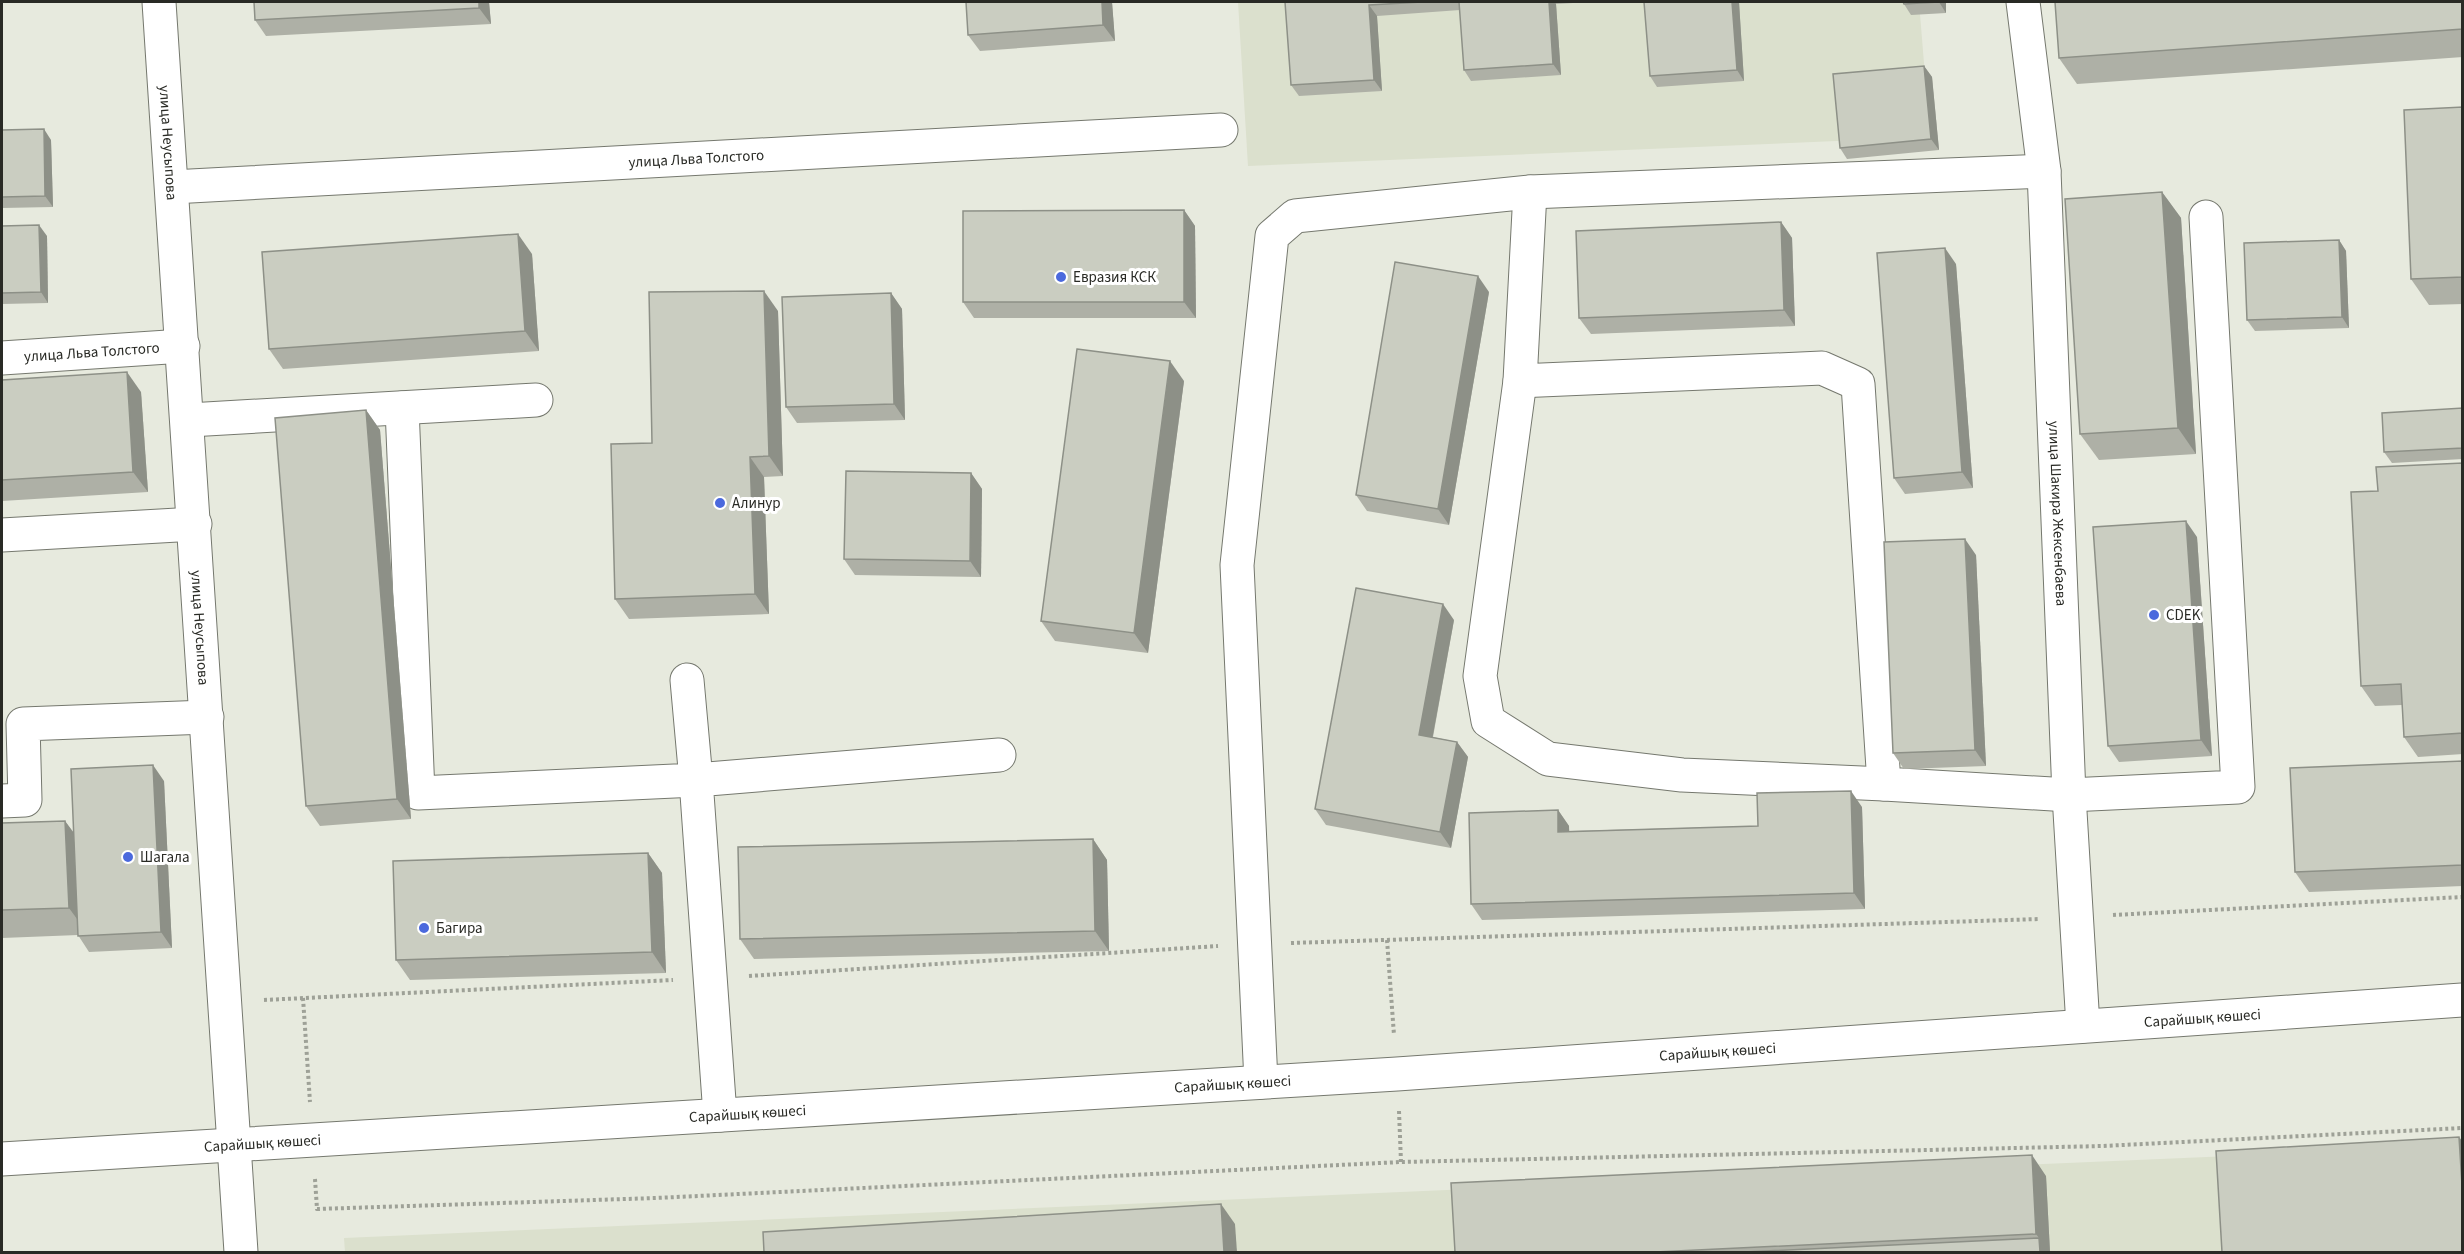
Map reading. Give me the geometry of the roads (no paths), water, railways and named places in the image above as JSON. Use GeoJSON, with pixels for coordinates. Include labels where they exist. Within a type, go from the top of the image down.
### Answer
{"type":"FeatureCollection","features":[{"type":"Feature","properties":{"kind":"street","name":"улица Неусыпова"},"geometry":{"type":"LineString","coordinates":[[159,2],[189,420],[241,1252]]}},
{"type":"Feature","properties":{"kind":"street","name":"улица Шакира Жексенбаева"},"geometry":{"type":"LineString","coordinates":[[2023,2],[2044,171],[2069,795],[2083,1026]]}},
{"type":"Feature","properties":{"kind":"street","name":"улица Льва Толстого"},"geometry":{"type":"LineString","coordinates":[[172,187],[1221,130]]}},
{"type":"Feature","properties":{"kind":"street"},"geometry":{"type":"LineString","coordinates":[[1261,1083],[1237,565],[1272,236],[1295,216],[1530,192],[2044,171]]}},
{"type":"Feature","properties":{"kind":"street"},"geometry":{"type":"LineString","coordinates":[[1530,192],[1520,381],[1480,676],[1488,721],[1548,759],[1682,775],[2069,795],[2238,787],[2206,218]]}},
{"type":"Feature","properties":{"kind":"street","name":"улица Льва Толстого"},"geometry":{"type":"LineString","coordinates":[[2,358],[183,346]]}},
{"type":"Feature","properties":{"kind":"street"},"geometry":{"type":"LineString","coordinates":[[1520,381],[1822,368],[1858,384],[1884,784]]}},
{"type":"Feature","properties":{"kind":"street"},"geometry":{"type":"LineString","coordinates":[[189,420],[536,400]]}},
{"type":"Feature","properties":{"kind":"street"},"geometry":{"type":"LineString","coordinates":[[402,408],[418,793],[696,780],[999,755]]}},
{"type":"Feature","properties":{"kind":"street"},"geometry":{"type":"LineString","coordinates":[[2,535],[195,524]]}},
{"type":"Feature","properties":{"kind":"street"},"geometry":{"type":"LineString","coordinates":[[687,680],[720,1114]]}},
{"type":"Feature","properties":{"kind":"street"},"geometry":{"type":"LineString","coordinates":[[2,801],[26,800],[23,724],[207,717]]}},
{"type":"Feature","properties":{"kind":"street","name":"Сарайшық көшесі"},"geometry":{"type":"LineString","coordinates":[[2,1159],[1261,1083],[2463,1000]]}},
{"type":"Feature","properties":{"kind":"place","name":"Евразия КСК"},"geometry":{"type":"Point","coordinates":[1061,277]}},
{"type":"Feature","properties":{"kind":"place","name":"Алинур"},"geometry":{"type":"Point","coordinates":[720,503]}},
{"type":"Feature","properties":{"kind":"place","name":"CDEK"},"geometry":{"type":"Point","coordinates":[2154,615]}},
{"type":"Feature","properties":{"kind":"place","name":"Шагала"},"geometry":{"type":"Point","coordinates":[128,857]}},
{"type":"Feature","properties":{"kind":"place","name":"Багира"},"geometry":{"type":"Point","coordinates":[424,928]}}]}
